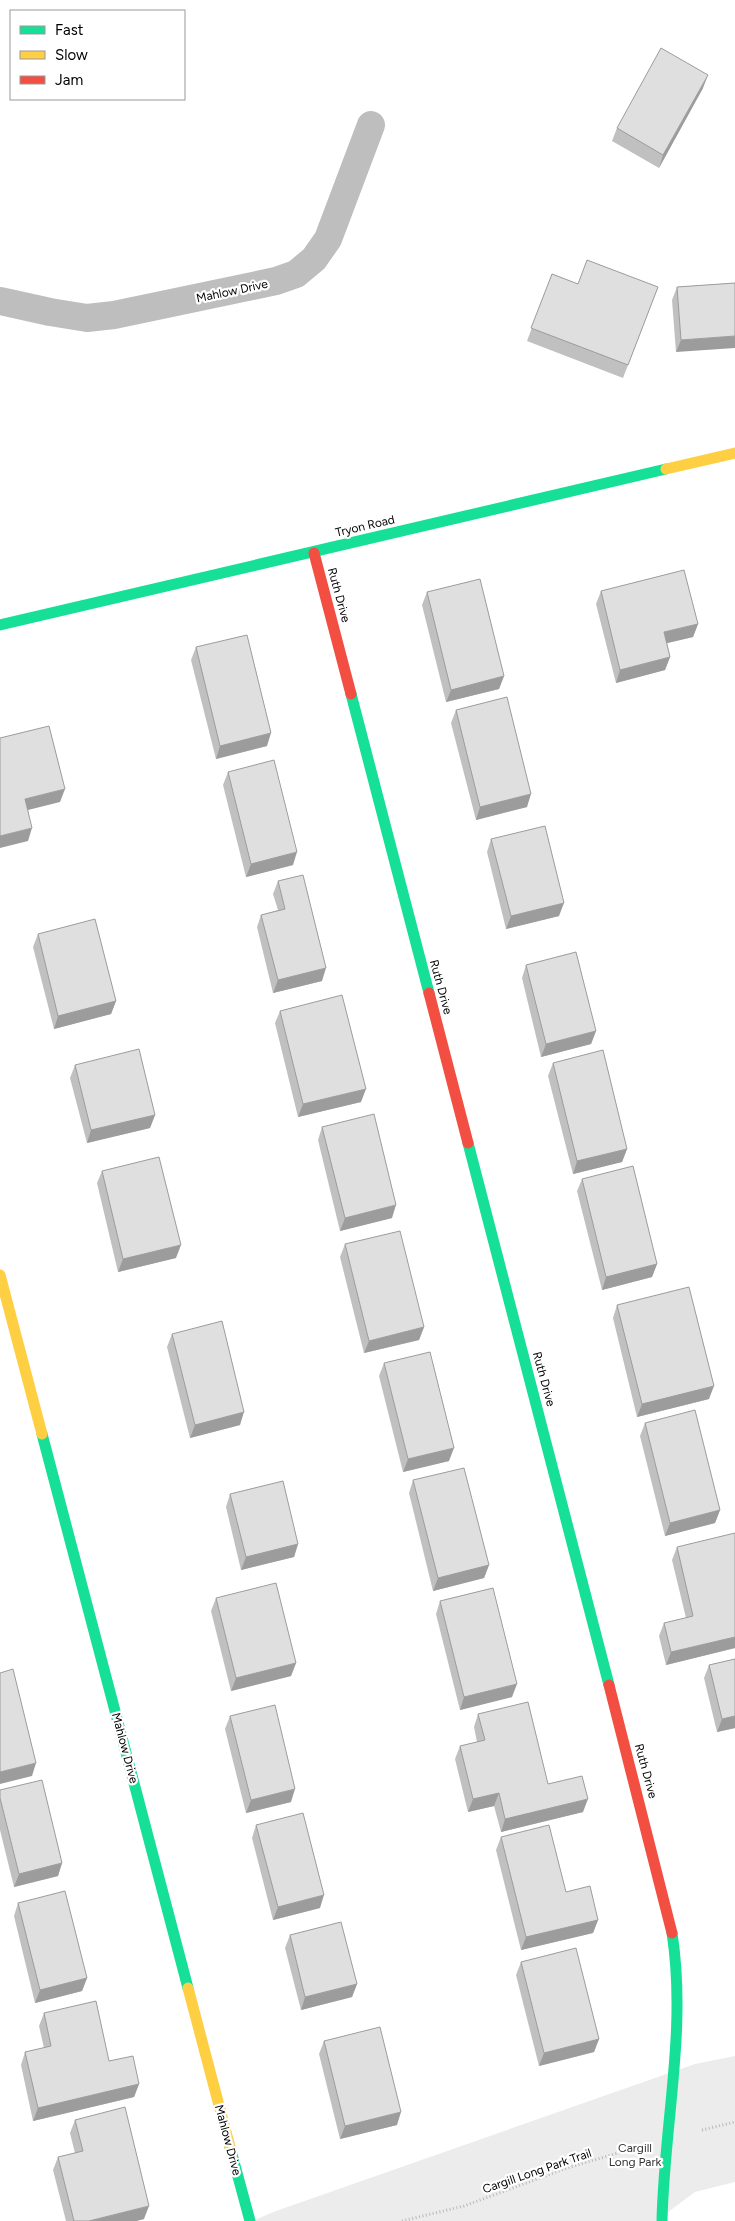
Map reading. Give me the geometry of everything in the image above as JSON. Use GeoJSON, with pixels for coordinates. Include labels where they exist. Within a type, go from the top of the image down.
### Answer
{"type":"FeatureCollection","features":[{"type":"Feature","properties":{"kind":"street","name":"Mahlow Drive"},"geometry":{"type":"LineString","coordinates":[[0,301],[87,318],[114,315],[276,281],[296,274],[314,259],[328,238],[371,125]]}},
{"type":"Feature","properties":{"kind":"street","name":"Tryon Road"},"geometry":{"type":"LineString","coordinates":[[0,625],[735,453]]}},
{"type":"Feature","properties":{"kind":"street","name":"Ruth Drive"},"geometry":{"type":"LineString","coordinates":[[314,553],[670,1918],[679,1997],[676,2064],[667,2138],[662,2221]]}},
{"type":"Feature","properties":{"kind":"street","name":"Mahlow Drive"},"geometry":{"type":"LineString","coordinates":[[0,1276],[250,2221]]}},
{"type":"Feature","properties":{"kind":"path","name":"Cargill Long Park Trail"},"geometry":{"type":"LineString","coordinates":[[402,2221],[464,2206],[566,2168],[667,2138],[735,2122]]}},
{"type":"Feature","properties":{"kind":"green space","name":"Cargill Long Park"},"geometry":{"type":"Polygon","coordinates":[[[735,2056],[735,2182],[695,2192],[656,2221],[252,2221],[695,2064],[735,2056]]]}},
{"type":"Feature","properties":{"kind":"building"},"geometry":{"type":"Polygon","coordinates":[[[661,48],[708,75],[663,155],[617,128],[661,48]]]}},
{"type":"Feature","properties":{"kind":"building"},"geometry":{"type":"Polygon","coordinates":[[[587,260],[658,287],[628,365],[531,328],[552,274],[578,284],[587,260]]]}},
{"type":"Feature","properties":{"kind":"building"},"geometry":{"type":"Polygon","coordinates":[[[735,283],[735,336],[681,340],[677,287],[735,283]]]}},
{"type":"Feature","properties":{"kind":"building"},"geometry":{"type":"Polygon","coordinates":[[[684,570],[698,624],[664,632],[670,657],[620,670],[601,591],[684,570]]]}},
{"type":"Feature","properties":{"kind":"building"},"geometry":{"type":"Polygon","coordinates":[[[480,579],[504,676],[451,690],[427,592],[480,579]]]}},
{"type":"Feature","properties":{"kind":"building"},"geometry":{"type":"Polygon","coordinates":[[[247,635],[271,733],[220,746],[196,647],[247,635]]]}},
{"type":"Feature","properties":{"kind":"building"},"geometry":{"type":"Polygon","coordinates":[[[507,697],[531,794],[480,807],[456,710],[507,697]]]}},
{"type":"Feature","properties":{"kind":"building"},"geometry":{"type":"Polygon","coordinates":[[[49,726],[65,789],[25,799],[32,828],[0,836],[0,738],[49,726]]]}},
{"type":"Feature","properties":{"kind":"building"},"geometry":{"type":"Polygon","coordinates":[[[274,760],[297,852],[251,864],[228,772],[274,760]]]}},
{"type":"Feature","properties":{"kind":"building"},"geometry":{"type":"Polygon","coordinates":[[[545,826],[564,903],[511,916],[491,839],[545,826]]]}},
{"type":"Feature","properties":{"kind":"building"},"geometry":{"type":"Polygon","coordinates":[[[303,875],[326,968],[278,980],[261,915],[285,909],[278,881],[303,875]]]}},
{"type":"Feature","properties":{"kind":"building"},"geometry":{"type":"Polygon","coordinates":[[[95,919],[116,1001],[58,1016],[38,934],[95,919]]]}},
{"type":"Feature","properties":{"kind":"building"},"geometry":{"type":"Polygon","coordinates":[[[576,952],[596,1031],[546,1044],[526,965],[576,952]]]}},
{"type":"Feature","properties":{"kind":"building"},"geometry":{"type":"Polygon","coordinates":[[[342,995],[366,1089],[303,1104],[280,1011],[342,995]]]}},
{"type":"Feature","properties":{"kind":"building"},"geometry":{"type":"Polygon","coordinates":[[[139,1049],[155,1115],[91,1130],[75,1065],[139,1049]]]}},
{"type":"Feature","properties":{"kind":"building"},"geometry":{"type":"Polygon","coordinates":[[[603,1050],[627,1149],[577,1161],[553,1063],[603,1050]]]}},
{"type":"Feature","properties":{"kind":"building"},"geometry":{"type":"Polygon","coordinates":[[[374,1114],[396,1205],[345,1218],[322,1127],[374,1114]]]}},
{"type":"Feature","properties":{"kind":"building"},"geometry":{"type":"Polygon","coordinates":[[[159,1157],[181,1245],[123,1259],[102,1171],[159,1157]]]}},
{"type":"Feature","properties":{"kind":"building"},"geometry":{"type":"Polygon","coordinates":[[[633,1166],[657,1264],[606,1277],[582,1179],[633,1166]]]}},
{"type":"Feature","properties":{"kind":"building"},"geometry":{"type":"Polygon","coordinates":[[[400,1231],[424,1327],[369,1341],[345,1244],[400,1231]]]}},
{"type":"Feature","properties":{"kind":"building"},"geometry":{"type":"Polygon","coordinates":[[[689,1287],[714,1386],[642,1404],[617,1305],[689,1287]]]}},
{"type":"Feature","properties":{"kind":"building"},"geometry":{"type":"Polygon","coordinates":[[[222,1321],[244,1412],[195,1425],[172,1334],[222,1321]]]}},
{"type":"Feature","properties":{"kind":"building"},"geometry":{"type":"Polygon","coordinates":[[[430,1352],[454,1448],[408,1459],[384,1363],[430,1352]]]}},
{"type":"Feature","properties":{"kind":"building"},"geometry":{"type":"Polygon","coordinates":[[[695,1410],[720,1510],[670,1523],[645,1423],[695,1410]]]}},
{"type":"Feature","properties":{"kind":"building"},"geometry":{"type":"Polygon","coordinates":[[[464,1468],[489,1565],[438,1578],[413,1480],[464,1468]]]}},
{"type":"Feature","properties":{"kind":"building"},"geometry":{"type":"Polygon","coordinates":[[[283,1481],[298,1544],[246,1557],[230,1494],[283,1481]]]}},
{"type":"Feature","properties":{"kind":"building"},"geometry":{"type":"Polygon","coordinates":[[[735,1533],[735,1637],[671,1652],[664,1623],[693,1616],[677,1547],[735,1533]]]}},
{"type":"Feature","properties":{"kind":"building"},"geometry":{"type":"Polygon","coordinates":[[[276,1583],[296,1663],[236,1678],[216,1598],[276,1583]]]}},
{"type":"Feature","properties":{"kind":"building"},"geometry":{"type":"Polygon","coordinates":[[[493,1588],[517,1684],[464,1697],[440,1601],[493,1588]]]}},
{"type":"Feature","properties":{"kind":"building"},"geometry":{"type":"Polygon","coordinates":[[[735,1659],[735,1716],[722,1719],[709,1665],[735,1659]]]}},
{"type":"Feature","properties":{"kind":"building"},"geometry":{"type":"Polygon","coordinates":[[[13,1669],[36,1763],[0,1772],[0,1673],[13,1669]]]}},
{"type":"Feature","properties":{"kind":"building"},"geometry":{"type":"Polygon","coordinates":[[[528,1702],[548,1784],[582,1776],[588,1799],[505,1819],[499,1793],[473,1799],[460,1746],[485,1740],[478,1714],[528,1702]]]}},
{"type":"Feature","properties":{"kind":"building"},"geometry":{"type":"Polygon","coordinates":[[[275,1705],[295,1789],[251,1800],[230,1716],[275,1705]]]}},
{"type":"Feature","properties":{"kind":"building"},"geometry":{"type":"Polygon","coordinates":[[[42,1780],[62,1863],[19,1874],[0,1798],[0,1790],[42,1780]]]}},
{"type":"Feature","properties":{"kind":"building"},"geometry":{"type":"Polygon","coordinates":[[[303,1813],[324,1895],[278,1907],[256,1825],[303,1813]]]}},
{"type":"Feature","properties":{"kind":"building"},"geometry":{"type":"Polygon","coordinates":[[[549,1825],[566,1892],[590,1886],[598,1920],[526,1937],[501,1837],[549,1825]]]}},
{"type":"Feature","properties":{"kind":"building"},"geometry":{"type":"Polygon","coordinates":[[[65,1891],[87,1978],[40,1990],[18,1903],[65,1891]]]}},
{"type":"Feature","properties":{"kind":"building"},"geometry":{"type":"Polygon","coordinates":[[[341,1922],[357,1984],[305,1997],[290,1935],[341,1922]]]}},
{"type":"Feature","properties":{"kind":"building"},"geometry":{"type":"Polygon","coordinates":[[[576,1948],[599,2039],[544,2053],[521,1962],[576,1948]]]}},
{"type":"Feature","properties":{"kind":"building"},"geometry":{"type":"Polygon","coordinates":[[[96,2001],[109,2061],[133,2056],[139,2084],[38,2108],[25,2052],[51,2046],[44,2013],[96,2001]]]}},
{"type":"Feature","properties":{"kind":"building"},"geometry":{"type":"Polygon","coordinates":[[[380,2027],[401,2112],[345,2126],[324,2041],[380,2027]]]}},
{"type":"Feature","properties":{"kind":"building"},"geometry":{"type":"Polygon","coordinates":[[[125,2107],[149,2206],[89,2221],[74,2221],[58,2157],[83,2151],[75,2120],[125,2107]]]}},
{"type":"Feature","properties":{"kind":"traffic: fast"},"geometry":{"type":"LineString","coordinates":[[0,625],[666,469]]}},
{"type":"Feature","properties":{"kind":"traffic: fast"},"geometry":{"type":"LineString","coordinates":[[351,694],[429,993]]}},
{"type":"Feature","properties":{"kind":"traffic: fast"},"geometry":{"type":"LineString","coordinates":[[468,1143],[609,1685]]}},
{"type":"Feature","properties":{"kind":"traffic: fast"},"geometry":{"type":"LineString","coordinates":[[42,1434],[188,1988]]}},
{"type":"Feature","properties":{"kind":"traffic: fast"},"geometry":{"type":"LineString","coordinates":[[662,2221],[676,2041],[676,1969],[672,1933]]}},
{"type":"Feature","properties":{"kind":"traffic: fast"},"geometry":{"type":"LineString","coordinates":[[230,2147],[250,2221]]}},
{"type":"Feature","properties":{"kind":"traffic: slow"},"geometry":{"type":"LineString","coordinates":[[666,469],[735,453]]}},
{"type":"Feature","properties":{"kind":"traffic: slow"},"geometry":{"type":"LineString","coordinates":[[0,1275],[42,1434]]}},
{"type":"Feature","properties":{"kind":"traffic: slow"},"geometry":{"type":"LineString","coordinates":[[188,1988],[230,2147]]}},
{"type":"Feature","properties":{"kind":"traffic: jam"},"geometry":{"type":"LineString","coordinates":[[314,553],[351,694]]}},
{"type":"Feature","properties":{"kind":"traffic: jam"},"geometry":{"type":"LineString","coordinates":[[429,993],[468,1143]]}},
{"type":"Feature","properties":{"kind":"traffic: jam"},"geometry":{"type":"LineString","coordinates":[[609,1685],[672,1933]]}}]}
